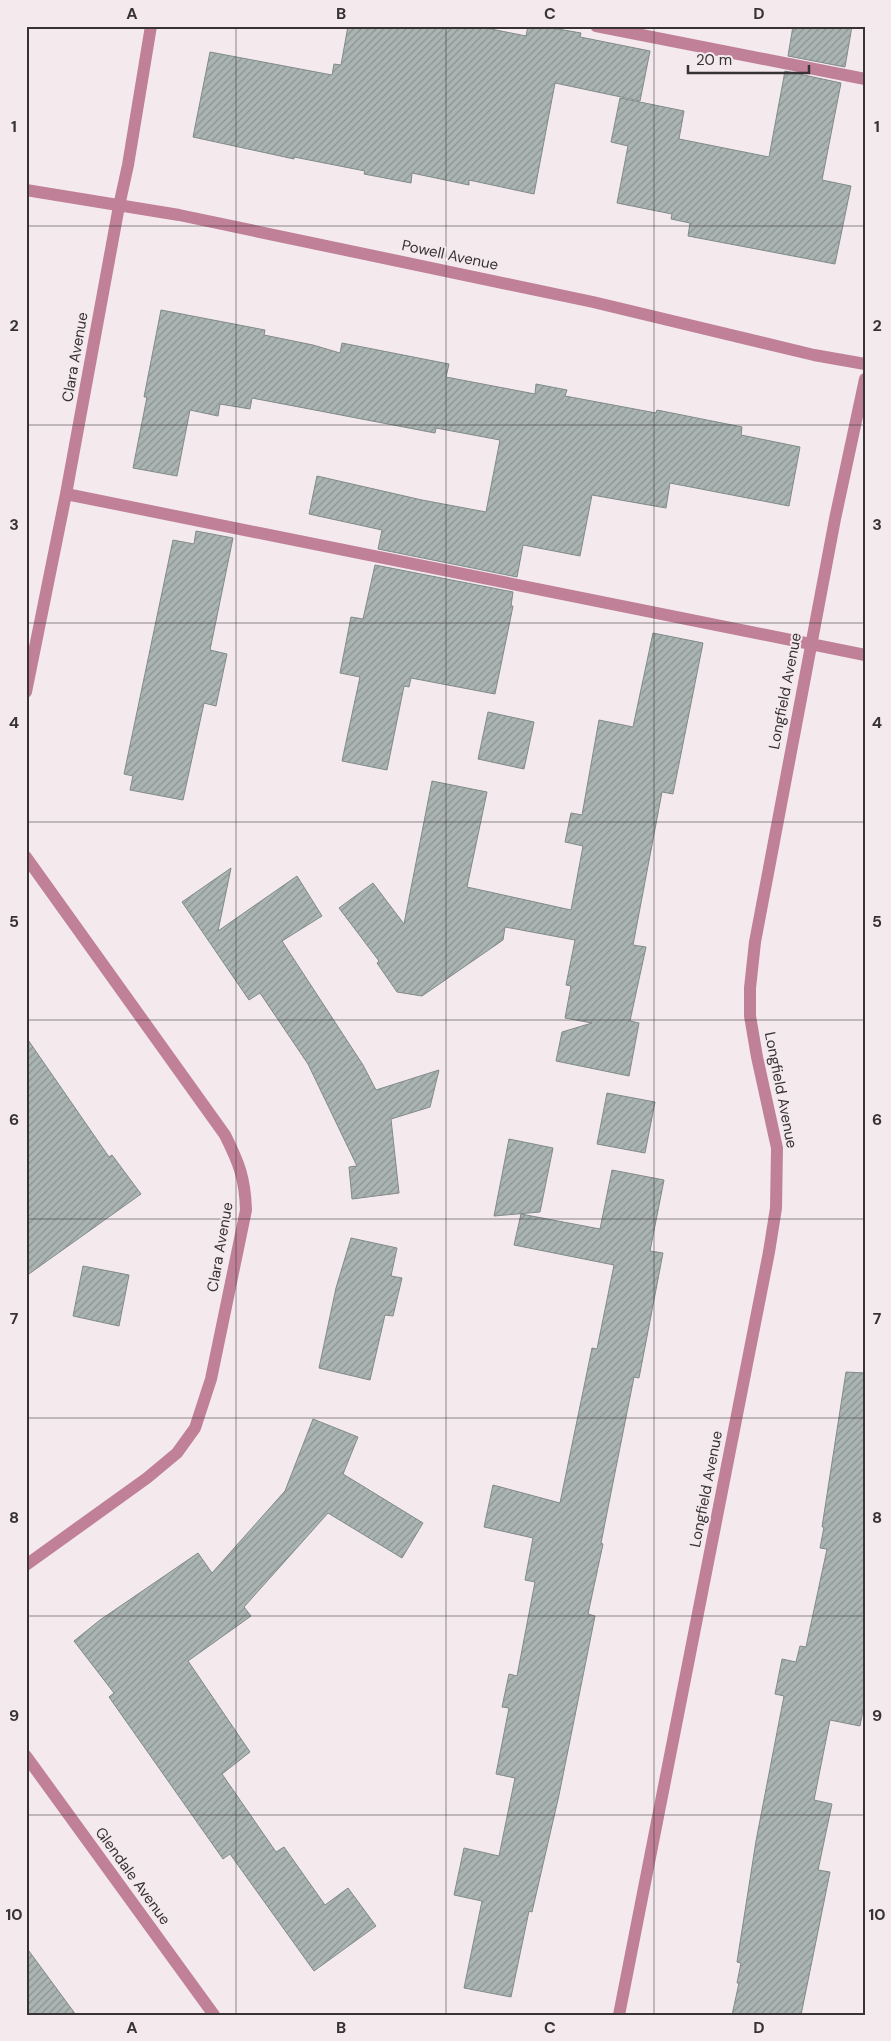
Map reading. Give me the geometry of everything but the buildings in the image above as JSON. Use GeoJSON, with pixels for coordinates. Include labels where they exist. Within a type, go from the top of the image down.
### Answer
{"type":"FeatureCollection","features":[{"type":"Feature","properties":{"kind":"street","name":"Clara Avenue"},"geometry":{"type":"LineString","coordinates":[[26,692],[66,494],[128,165],[150,26]]}},
{"type":"Feature","properties":{"kind":"street"},"geometry":{"type":"LineString","coordinates":[[596,26],[865,80]]}},
{"type":"Feature","properties":{"kind":"street","name":"Powell Avenue"},"geometry":{"type":"LineString","coordinates":[[26,190],[179,215],[556,294],[814,355],[865,364]]}},
{"type":"Feature","properties":{"kind":"street","name":"Longfield Avenue"},"geometry":{"type":"LineString","coordinates":[[619,2015],[768,1262],[776,1208],[777,1148],[750,1016],[750,988],[755,942],[835,519],[865,379]]}},
{"type":"Feature","properties":{"kind":"street"},"geometry":{"type":"LineString","coordinates":[[66,494],[865,655]]}},
{"type":"Feature","properties":{"kind":"street","name":"Clara Avenue"},"geometry":{"type":"LineString","coordinates":[[26,857],[225,1134],[239,1162],[245,1187],[246,1210],[211,1379],[195,1428],[177,1453],[147,1478],[26,1565]]}},
{"type":"Feature","properties":{"kind":"street","name":"Glendale Avenue"},"geometry":{"type":"LineString","coordinates":[[26,1756],[214,2015]]}}]}
